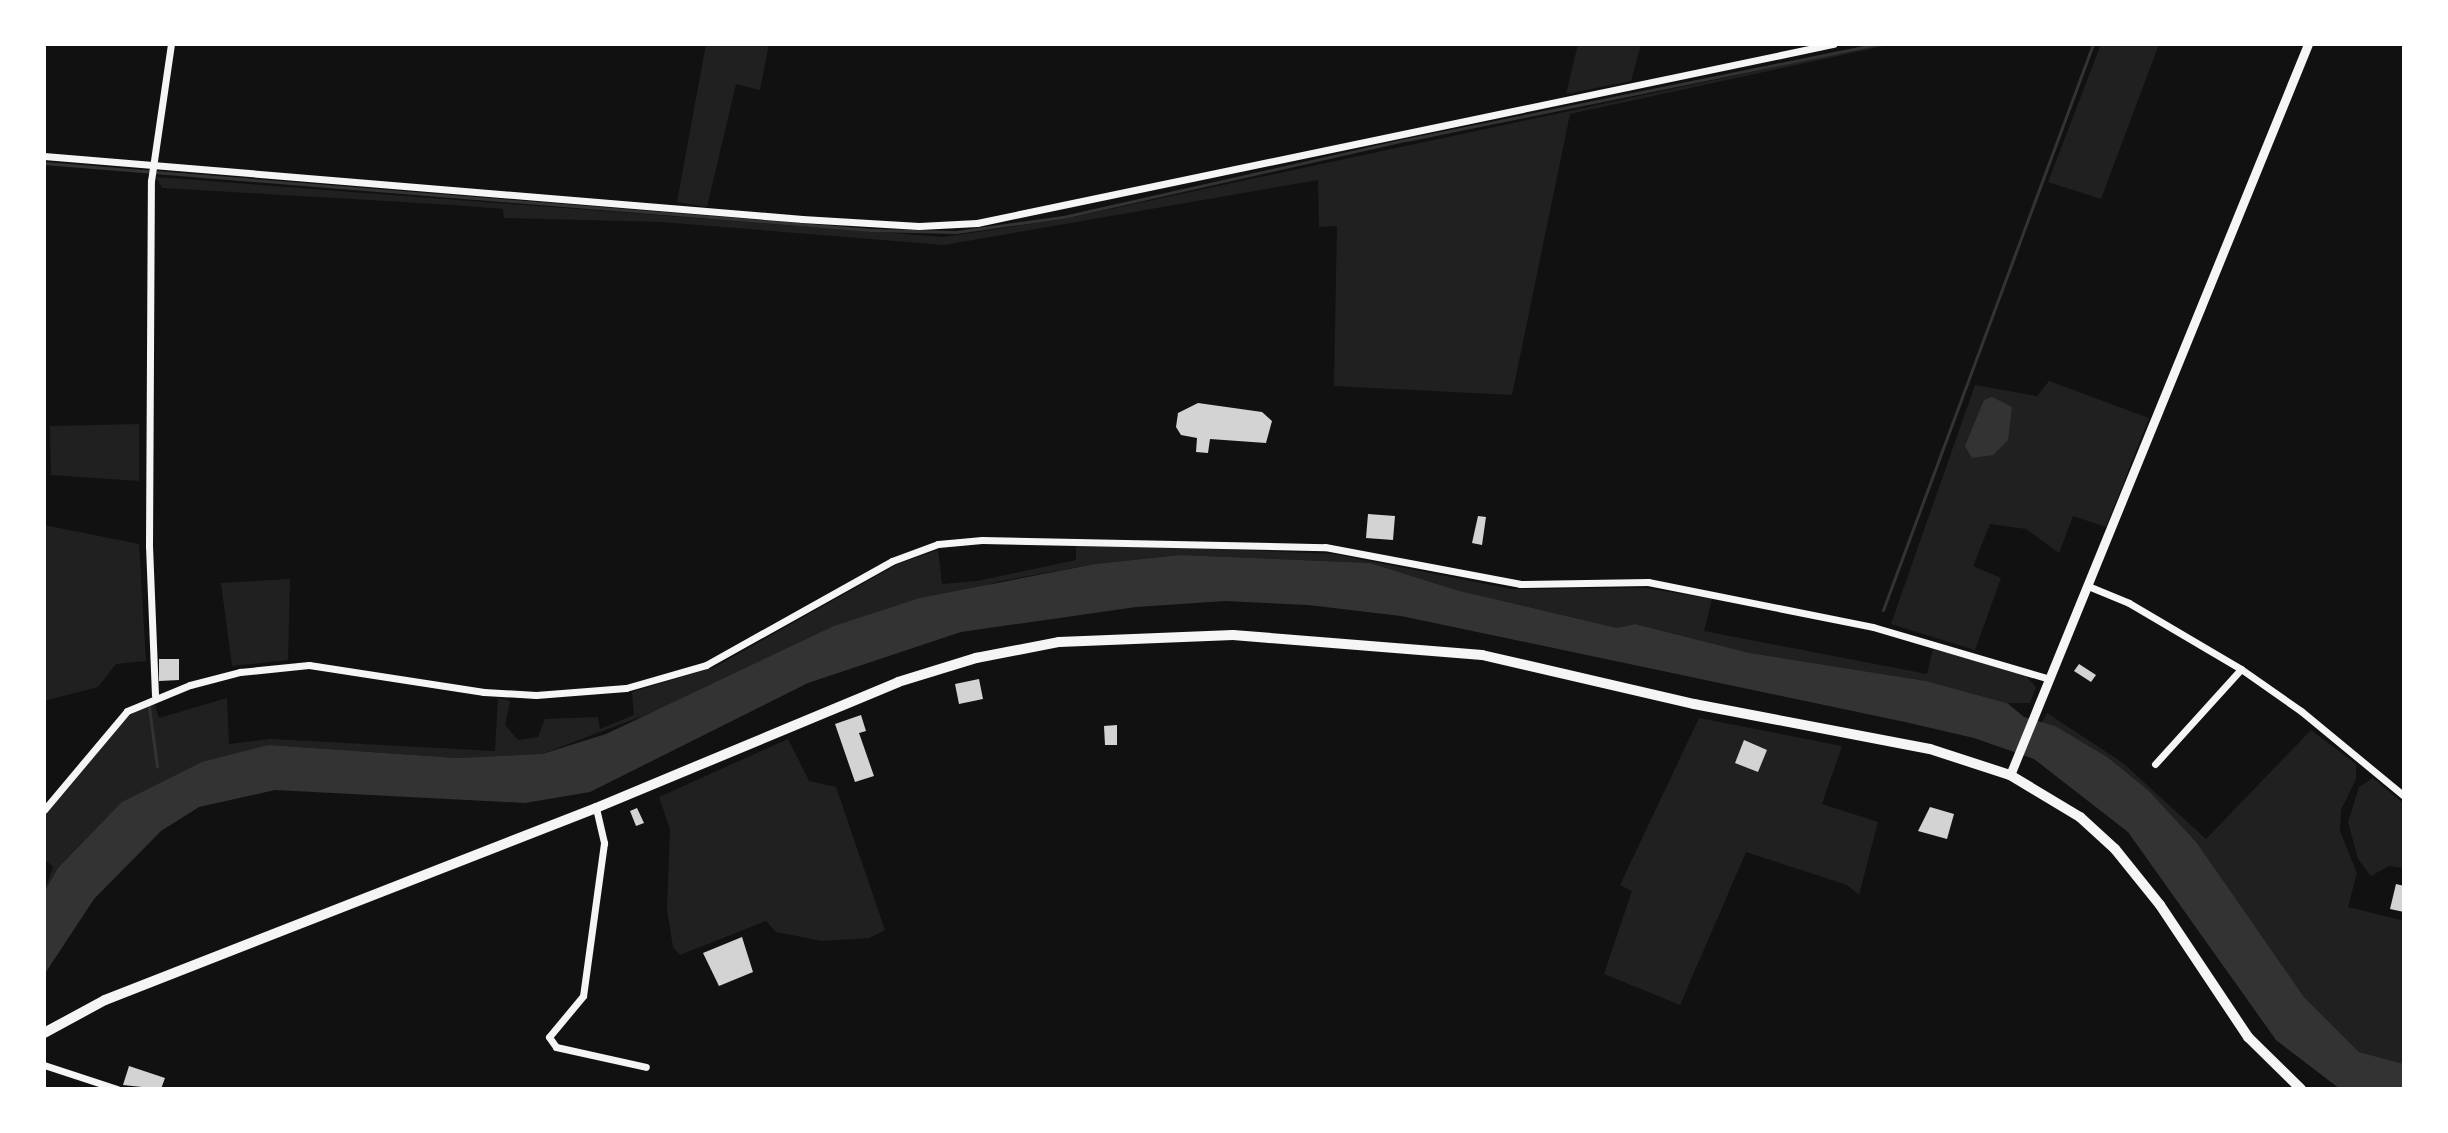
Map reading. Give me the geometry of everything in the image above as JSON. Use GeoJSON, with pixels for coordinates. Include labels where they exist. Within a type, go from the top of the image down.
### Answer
{"type":"FeatureCollection","features":[{"type":"Feature","properties":{"kind":"main road"},"geometry":{"type":"LineString","coordinates":[[2010,775],[2308,44]]}},
{"type":"Feature","properties":{"kind":"main road"},"geometry":{"type":"LineString","coordinates":[[44,1033],[105,1000],[596,808],[865,694],[976,658],[1059,642],[1172,635],[1358,642],[1482,655],[1694,704],[1930,749],[2010,775],[2080,817],[2115,849],[2160,905],[2248,1037],[2301,1089]]}},
{"type":"Feature","properties":{"kind":"street"},"geometry":{"type":"LineString","coordinates":[[155,695],[149,546],[152,170],[171,44]]}},
{"type":"Feature","properties":{"kind":"street"},"geometry":{"type":"LineString","coordinates":[[44,156],[152,170],[818,221],[919,226],[977,223],[1833,44]]}},
{"type":"Feature","properties":{"kind":"street"},"geometry":{"type":"LineString","coordinates":[[44,810],[101,736],[127,711],[155,695],[240,672],[309,665],[484,692],[561,694],[626,688],[706,665],[892,561],[938,544],[1052,538],[1325,547],[1520,584],[1648,582],[1861,624],[2050,679]]}},
{"type":"Feature","properties":{"kind":"street"},"geometry":{"type":"LineString","coordinates":[[2088,586],[2129,603],[2241,669],[2301,711],[2404,796]]}},
{"type":"Feature","properties":{"kind":"street"},"geometry":{"type":"LineString","coordinates":[[2155,764],[2241,669]]}},
{"type":"Feature","properties":{"kind":"street"},"geometry":{"type":"LineString","coordinates":[[596,808],[604,843],[583,996],[552,1029],[551,1044],[646,1067]]}},
{"type":"Feature","properties":{"kind":"street"},"geometry":{"type":"LineString","coordinates":[[44,1065],[117,1089]]}},
{"type":"Feature","properties":{"kind":"shaded area"},"geometry":{"type":"Polygon","coordinates":[[[706,44],[769,44],[760,90],[736,84],[707,207],[677,202],[706,44]]]}},
{"type":"Feature","properties":{"kind":"shaded area"},"geometry":{"type":"Polygon","coordinates":[[[1578,44],[1641,44],[1631,81],[1566,94],[1578,44]]]}},
{"type":"Feature","properties":{"kind":"shaded area"},"geometry":{"type":"Polygon","coordinates":[[[1893,44],[1570,114],[1512,395],[1334,386],[1337,226],[1319,227],[1318,180],[944,245],[661,222],[504,218],[503,209],[162,188],[156,177],[944,237],[1064,219],[1893,44]]]}},
{"type":"Feature","properties":{"kind":"shaded area"},"geometry":{"type":"Polygon","coordinates":[[[2101,44],[2159,44],[2101,199],[2048,182],[2101,44]]]}},
{"type":"Feature","properties":{"kind":"shaded area"},"geometry":{"type":"Polygon","coordinates":[[[2049,381],[2149,418],[2106,527],[2073,516],[2059,553],[2026,529],[1990,524],[1973,566],[2001,578],[1975,650],[1891,624],[1975,385],[2037,396],[2049,381]]]}},
{"type":"Feature","properties":{"kind":"shaded area"},"geometry":{"type":"Polygon","coordinates":[[[1992,397],[2012,407],[2008,440],[1993,455],[1972,458],[1965,446],[1984,400],[1992,397]]]}},
{"type":"Feature","properties":{"kind":"shaded area"},"geometry":{"type":"Polygon","coordinates":[[[139,424],[139,481],[51,475],[50,426],[139,424]]]}},
{"type":"Feature","properties":{"kind":"shaded area"},"geometry":{"type":"Polygon","coordinates":[[[44,525],[139,544],[146,661],[116,664],[98,687],[44,701],[44,525]]]}},
{"type":"Feature","properties":{"kind":"shaded area"},"geometry":{"type":"Polygon","coordinates":[[[1076,543],[1334,554],[1511,589],[1645,588],[1712,599],[1704,631],[1927,674],[1933,649],[2024,674],[2036,687],[2030,703],[2007,703],[1926,681],[1750,653],[1635,624],[1617,628],[1456,590],[1370,563],[1180,555],[1095,564],[996,582],[542,754],[457,758],[269,745],[58,868],[44,892],[53,867],[44,859],[44,817],[124,719],[154,701],[159,718],[227,698],[229,744],[271,739],[495,751],[498,698],[510,701],[505,725],[518,740],[538,737],[545,719],[598,717],[600,729],[634,715],[632,692],[715,667],[898,564],[938,550],[942,584],[977,581],[1076,560],[1076,543]]]}},
{"type":"Feature","properties":{"kind":"shaded area"},"geometry":{"type":"Polygon","coordinates":[[[1180,555],[1370,563],[1456,590],[1617,628],[1635,624],[1750,653],[1926,681],[2007,703],[2024,717],[2055,726],[2107,757],[2149,791],[2197,843],[2304,997],[2359,1052],[2404,1064],[2404,1089],[2340,1089],[2276,1040],[2128,832],[2034,759],[1974,738],[1905,722],[1401,616],[1308,605],[1225,601],[1136,607],[961,632],[808,683],[590,792],[525,803],[275,790],[199,807],[161,831],[94,899],[44,975],[44,892],[58,868],[122,802],[202,762],[269,745],[457,758],[542,754],[606,734],[834,626],[920,598],[1095,564],[1180,555]]]}},
{"type":"Feature","properties":{"kind":"shaded area"},"geometry":{"type":"Polygon","coordinates":[[[290,579],[288,660],[232,666],[221,583],[290,579]]]}},
{"type":"Feature","properties":{"kind":"shaded area"},"geometry":{"type":"Polygon","coordinates":[[[2047,713],[2123,763],[2206,839],[2311,730],[2356,764],[2356,779],[2341,810],[2340,831],[2357,873],[2348,907],[2404,921],[2404,1064],[2359,1052],[2304,997],[2197,843],[2149,791],[2041,724],[2047,713]]]}},
{"type":"Feature","properties":{"kind":"shaded area"},"geometry":{"type":"Polygon","coordinates":[[[1699,718],[1842,746],[1822,804],[1878,822],[1859,895],[1847,885],[1746,852],[1680,1005],[1604,974],[1632,891],[1620,885],[1699,718]]]}},
{"type":"Feature","properties":{"kind":"shaded area"},"geometry":{"type":"Polygon","coordinates":[[[788,739],[809,781],[836,787],[885,930],[869,938],[822,941],[776,932],[766,921],[680,955],[673,947],[667,909],[670,829],[659,797],[788,739]]]}},
{"type":"Feature","properties":{"kind":"shaded area"},"geometry":{"type":"Polygon","coordinates":[[[2373,778],[2404,804],[2404,868],[2389,866],[2371,876],[2358,859],[2348,822],[2359,787],[2373,778]]]}},
{"type":"Feature","properties":{"kind":"building"},"geometry":{"type":"Polygon","coordinates":[[[1198,403],[1262,412],[1272,421],[1266,443],[1210,439],[1208,453],[1196,452],[1197,438],[1181,435],[1176,427],[1178,413],[1198,403]]]}},
{"type":"Feature","properties":{"kind":"building"},"geometry":{"type":"Polygon","coordinates":[[[1368,514],[1395,516],[1393,540],[1366,538],[1368,514]]]}},
{"type":"Feature","properties":{"kind":"building"},"geometry":{"type":"Polygon","coordinates":[[[1478,516],[1486,517],[1482,545],[1472,543],[1478,516]]]}},
{"type":"Feature","properties":{"kind":"building"},"geometry":{"type":"Polygon","coordinates":[[[159,659],[179,659],[179,680],[159,681],[159,659]]]}},
{"type":"Feature","properties":{"kind":"building"},"geometry":{"type":"Polygon","coordinates":[[[2079,664],[2096,675],[2091,682],[2074,671],[2079,664]]]}},
{"type":"Feature","properties":{"kind":"building"},"geometry":{"type":"Polygon","coordinates":[[[979,679],[983,699],[959,704],[955,684],[979,679]]]}},
{"type":"Feature","properties":{"kind":"building"},"geometry":{"type":"Polygon","coordinates":[[[861,715],[866,731],[859,733],[874,776],[855,782],[835,724],[861,715]]]}},
{"type":"Feature","properties":{"kind":"building"},"geometry":{"type":"Polygon","coordinates":[[[1117,725],[1117,745],[1105,745],[1104,726],[1117,725]]]}},
{"type":"Feature","properties":{"kind":"building"},"geometry":{"type":"Polygon","coordinates":[[[1744,740],[1767,750],[1758,772],[1735,763],[1744,740]]]}},
{"type":"Feature","properties":{"kind":"building"},"geometry":{"type":"Polygon","coordinates":[[[1930,807],[1954,814],[1947,839],[1918,831],[1930,807]]]}},
{"type":"Feature","properties":{"kind":"building"},"geometry":{"type":"Polygon","coordinates":[[[637,808],[644,823],[636,826],[630,811],[637,808]]]}},
{"type":"Feature","properties":{"kind":"building"},"geometry":{"type":"Polygon","coordinates":[[[2396,884],[2404,886],[2404,912],[2390,909],[2396,884]]]}},
{"type":"Feature","properties":{"kind":"building"},"geometry":{"type":"Polygon","coordinates":[[[742,937],[753,972],[719,986],[703,953],[742,937]]]}},
{"type":"Feature","properties":{"kind":"building"},"geometry":{"type":"Polygon","coordinates":[[[129,1066],[165,1078],[161,1089],[123,1085],[129,1066]]]}},
{"type":"Feature","properties":{"kind":"waterway"},"geometry":{"type":"LineString","coordinates":[[44,163],[871,230],[956,232],[1063,217],[1406,140],[1878,44]]}},
{"type":"Feature","properties":{"kind":"waterway"},"geometry":{"type":"LineString","coordinates":[[1883,610],[2093,44]]}},
{"type":"Feature","properties":{"kind":"waterway"},"geometry":{"type":"LineString","coordinates":[[149,707],[157,766]]}}]}
